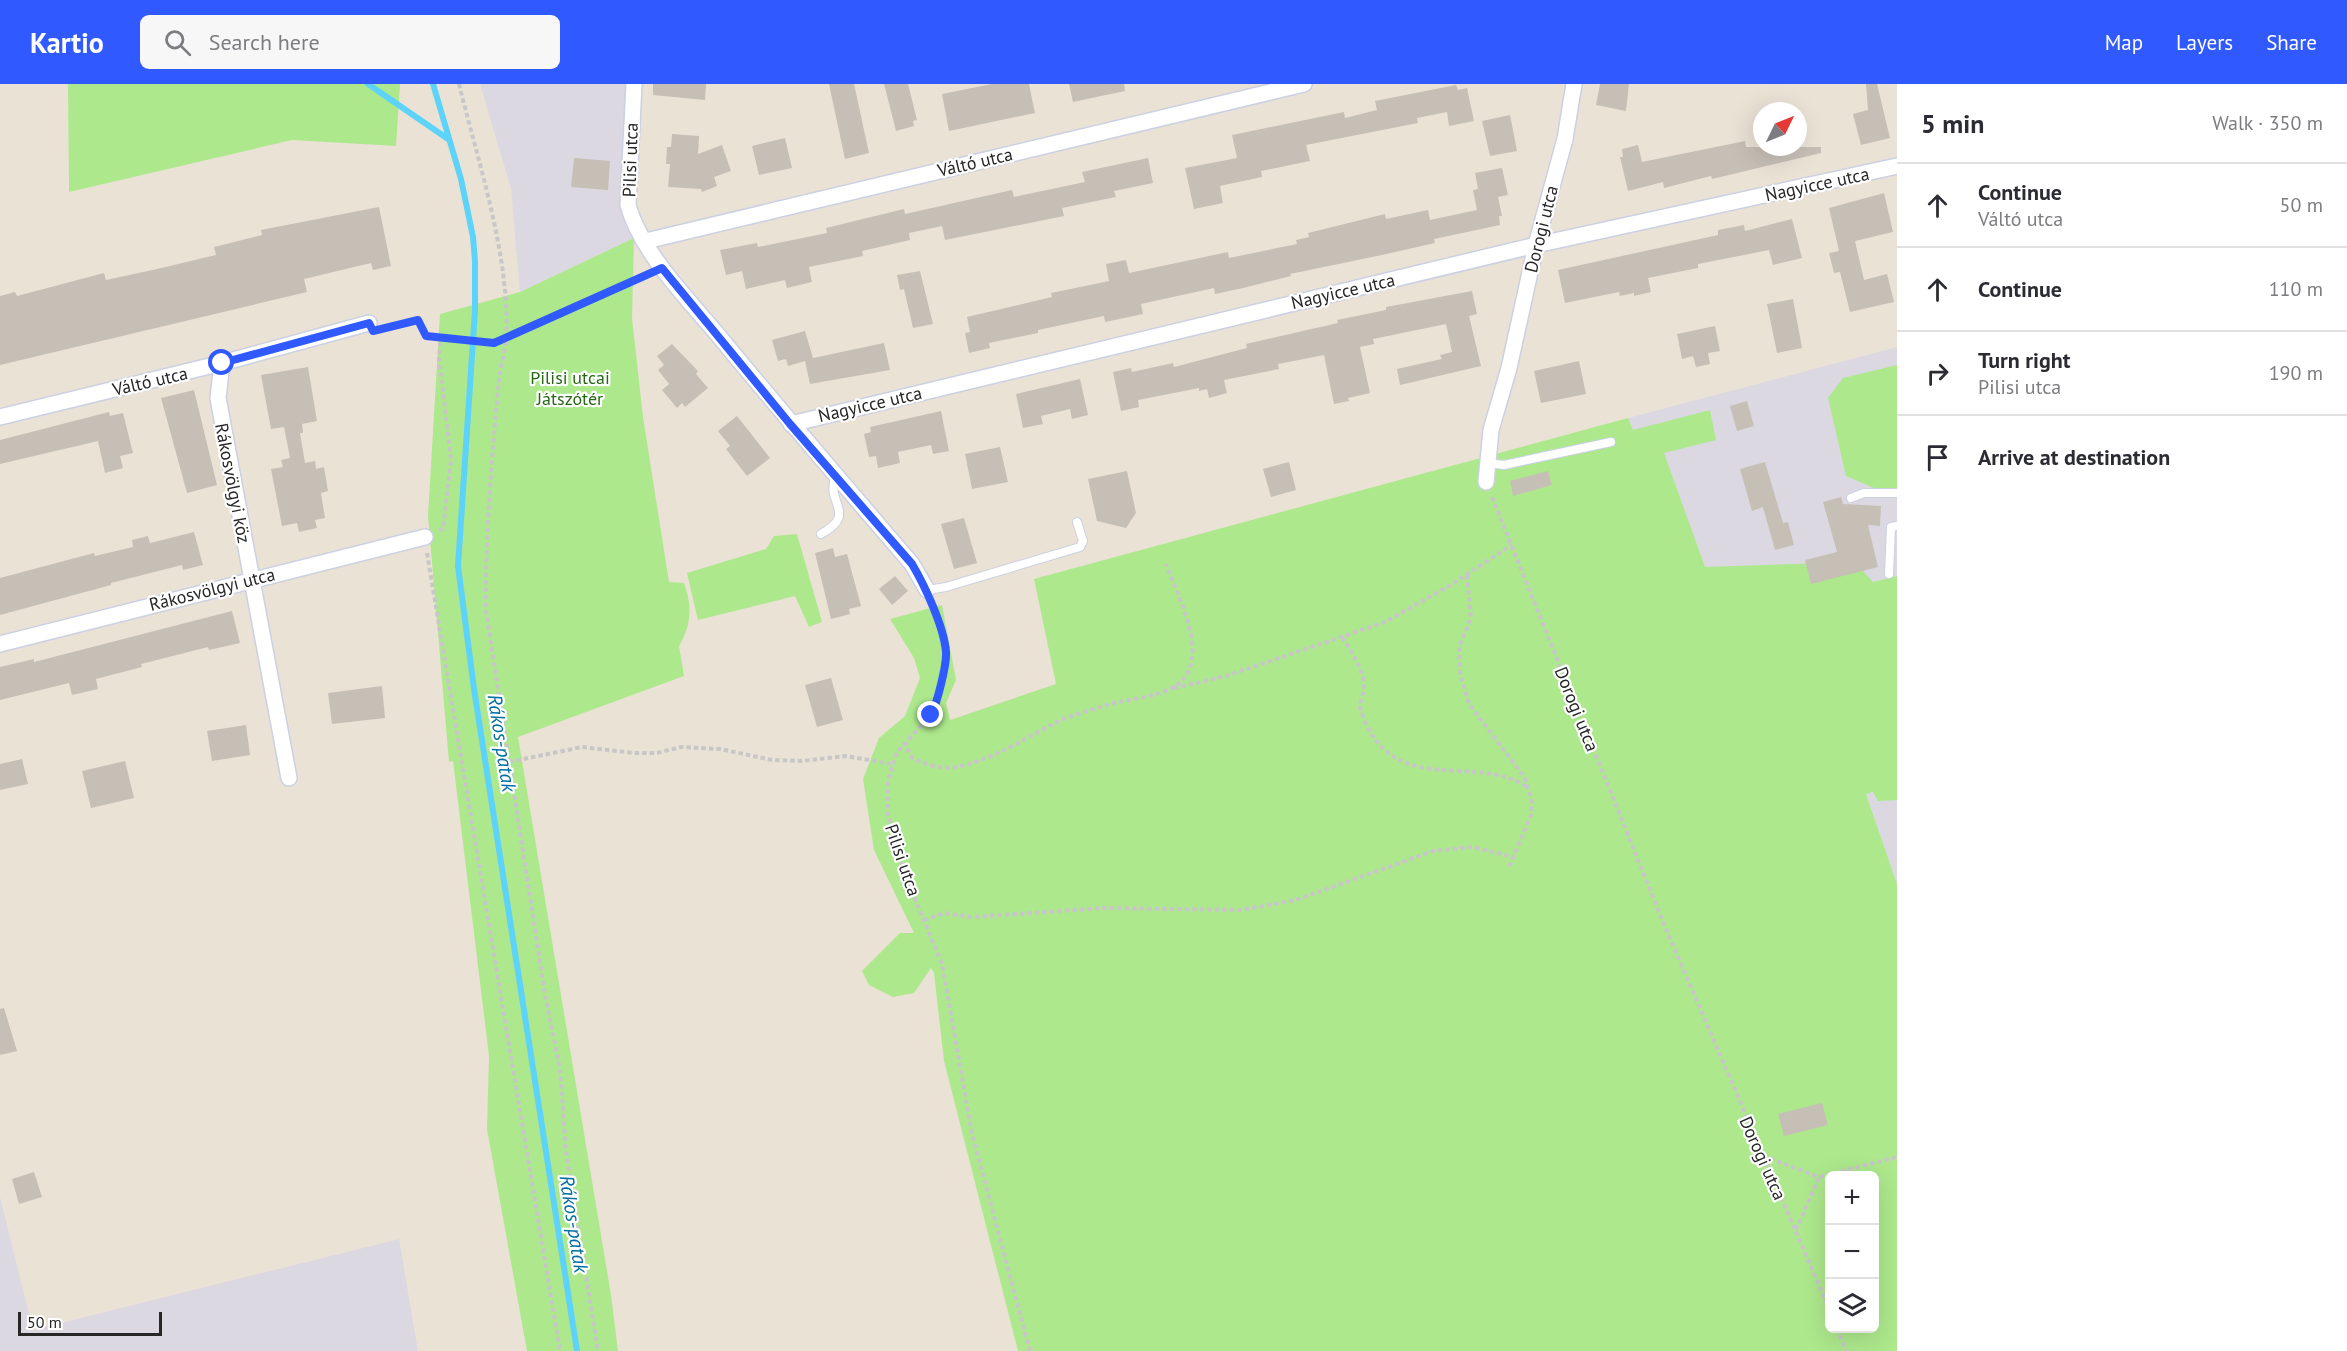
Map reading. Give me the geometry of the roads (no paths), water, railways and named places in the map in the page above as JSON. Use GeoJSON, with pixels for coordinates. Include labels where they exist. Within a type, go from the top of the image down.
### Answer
{"type":"FeatureCollection","features":[{"type":"Feature","properties":{"kind":"street","name":"Pilisi utca"},"geometry":{"type":"LineString","coordinates":[[634,84],[628,205],[632,220],[662,268],[790,424],[912,564],[927,590]]}},
{"type":"Feature","properties":{"kind":"street","name":"Váltó utca"},"geometry":{"type":"LineString","coordinates":[[646,241],[1304,84]]}},
{"type":"Feature","properties":{"kind":"street","name":"Dorogi utca"},"geometry":{"type":"LineString","coordinates":[[1486,482],[1486,463],[1491,430],[1509,368],[1536,245],[1564,139],[1574,84]]}},
{"type":"Feature","properties":{"kind":"street","name":"Nagyicce utca"},"geometry":{"type":"LineString","coordinates":[[790,424],[1536,245],[1897,166]]}},
{"type":"Feature","properties":{"kind":"street","name":"Váltó utca"},"geometry":{"type":"LineString","coordinates":[[0,417],[222,363],[369,323]]}},
{"type":"Feature","properties":{"kind":"street","name":"Rákosvölgyi köz"},"geometry":{"type":"LineString","coordinates":[[222,363],[218,398],[289,778]]}},
{"type":"Feature","properties":{"kind":"street","name":"Rákosvölgyi utca"},"geometry":{"type":"LineString","coordinates":[[0,644],[425,537]]}},
{"type":"Feature","properties":{"kind":"lane"},"geometry":{"type":"LineString","coordinates":[[1486,463],[1504,465],[1611,442]]}},
{"type":"Feature","properties":{"kind":"lane"},"geometry":{"type":"LineString","coordinates":[[821,534],[836,525],[841,515],[833,484],[837,476]]}},
{"type":"Feature","properties":{"kind":"lane"},"geometry":{"type":"LineString","coordinates":[[1851,498],[1864,493],[1897,493]]}},
{"type":"Feature","properties":{"kind":"lane"},"geometry":{"type":"LineString","coordinates":[[927,590],[946,587],[1080,547],[1083,541],[1077,522]]}},
{"type":"Feature","properties":{"kind":"lane"},"geometry":{"type":"LineString","coordinates":[[1889,574],[1891,527],[1897,526]]}},
{"type":"Feature","properties":{"kind":"waterway","name":"Rákos-patak"},"geometry":{"type":"LineString","coordinates":[[368,84],[448,139]]}},
{"type":"Feature","properties":{"kind":"waterway","name":"Rákos-patak"},"geometry":{"type":"LineString","coordinates":[[433,84],[461,179],[473,237],[475,261],[475,310],[458,566],[474,689],[577,1351]]}},
{"type":"Feature","properties":{"kind":"park label","name":"Pilisi utcai Játszótér"},"geometry":{"type":"Point","coordinates":[570,387]}}]}
